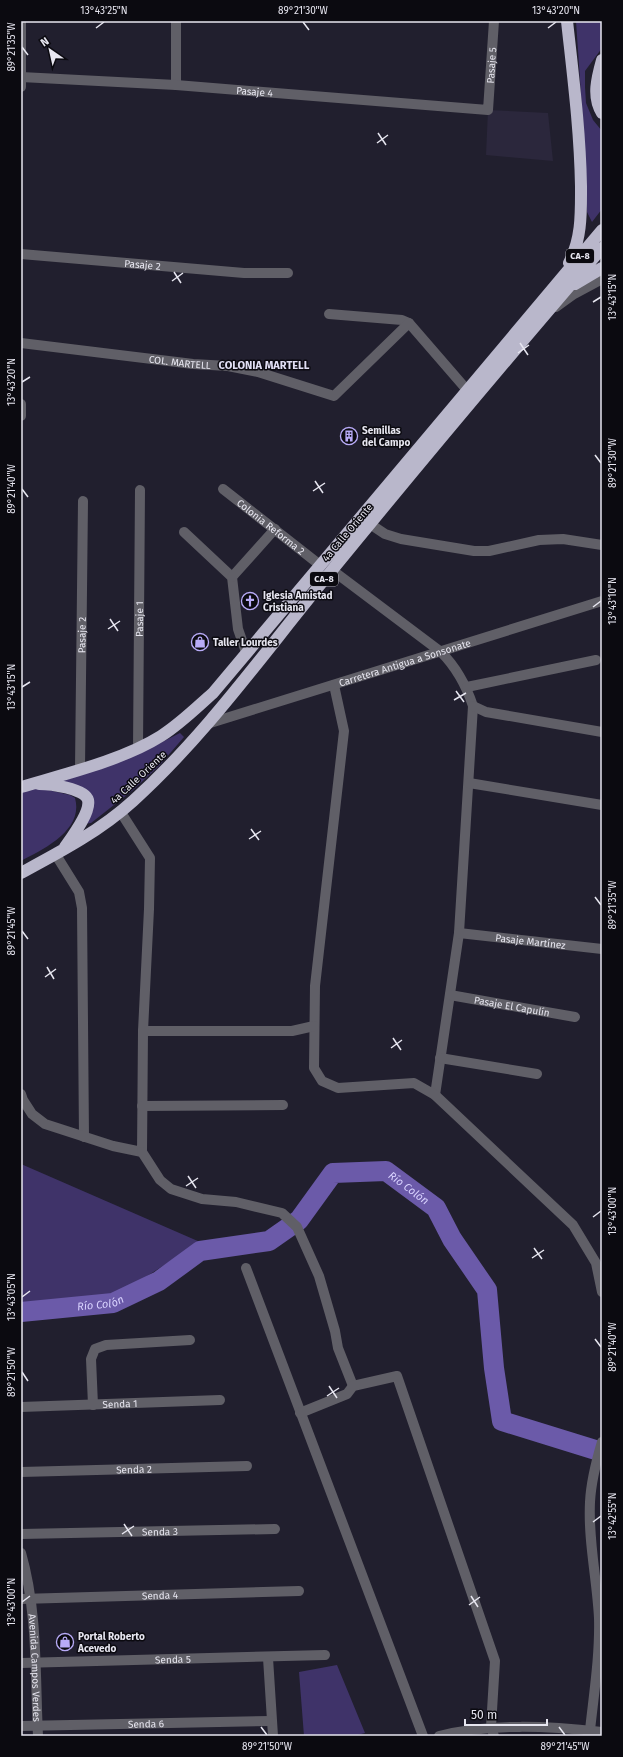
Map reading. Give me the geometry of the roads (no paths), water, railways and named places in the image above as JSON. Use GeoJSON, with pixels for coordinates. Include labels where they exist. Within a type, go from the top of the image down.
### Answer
{"type":"FeatureCollection","features":[{"type":"Feature","properties":{"kind":"highway"},"geometry":{"type":"LineString","coordinates":[[563,285],[579,239],[581,222],[580,144],[567,21]]}},
{"type":"Feature","properties":{"kind":"highway"},"geometry":{"type":"LineString","coordinates":[[602,60],[596,92],[598,106],[602,113]]}},
{"type":"Feature","properties":{"kind":"highway","name":"4a Calle Oriente"},"geometry":{"type":"LineString","coordinates":[[21,873],[59,853],[95,830],[120,811],[165,769],[207,724],[370,524],[549,312],[563,285],[602,230]]}},
{"type":"Feature","properties":{"kind":"highway","name":"4a Calle Oriente"},"geometry":{"type":"LineString","coordinates":[[26,785],[138,748],[161,736],[193,712],[213,693],[467,390],[563,285],[602,248]]}},
{"type":"Feature","properties":{"kind":"highway"},"geometry":{"type":"LineString","coordinates":[[563,285],[602,268]]}},
{"type":"Feature","properties":{"kind":"highway"},"geometry":{"type":"LineString","coordinates":[[26,785],[49,784],[68,788],[82,794],[88,800],[85,814],[59,853]]}},
{"type":"Feature","properties":{"kind":"street"},"geometry":{"type":"LineString","coordinates":[[21,21],[21,87]]}},
{"type":"Feature","properties":{"kind":"street"},"geometry":{"type":"LineString","coordinates":[[176,21],[176,85]]}},
{"type":"Feature","properties":{"kind":"street","name":"Pasaje 5"},"geometry":{"type":"LineString","coordinates":[[488,110],[494,21]]}},
{"type":"Feature","properties":{"kind":"street","name":"Pasaje 4"},"geometry":{"type":"LineString","coordinates":[[22,77],[176,85],[488,110]]}},
{"type":"Feature","properties":{"kind":"street","name":"Pasaje 2"},"geometry":{"type":"LineString","coordinates":[[21,254],[244,273],[288,273]]}},
{"type":"Feature","properties":{"kind":"street"},"geometry":{"type":"LineString","coordinates":[[549,312],[574,294],[602,279]]}},
{"type":"Feature","properties":{"kind":"street"},"geometry":{"type":"LineString","coordinates":[[329,314],[402,320],[409,323],[467,390]]}},
{"type":"Feature","properties":{"kind":"street","name":"COL. MARTELL"},"geometry":{"type":"LineString","coordinates":[[21,343],[194,364],[228,366],[258,372],[334,396],[409,323]]}},
{"type":"Feature","properties":{"kind":"street"},"geometry":{"type":"LineString","coordinates":[[21,404],[21,416]]}},
{"type":"Feature","properties":{"kind":"street","name":"Colonia Reforma 2"},"geometry":{"type":"LineString","coordinates":[[223,489],[320,565]]}},
{"type":"Feature","properties":{"kind":"street","name":"Pasaje 1"},"geometry":{"type":"LineString","coordinates":[[138,748],[140,490]]}},
{"type":"Feature","properties":{"kind":"street","name":"Pasaje 2"},"geometry":{"type":"LineString","coordinates":[[80,768],[83,501]]}},
{"type":"Feature","properties":{"kind":"street"},"geometry":{"type":"LineString","coordinates":[[370,524],[385,534],[401,539],[474,551],[490,551],[539,540],[555,539],[602,545]]}},
{"type":"Feature","properties":{"kind":"street"},"geometry":{"type":"LineString","coordinates":[[232,576],[275,530]]}},
{"type":"Feature","properties":{"kind":"street"},"geometry":{"type":"LineString","coordinates":[[184,532],[232,576],[238,629],[246,652]]}},
{"type":"Feature","properties":{"kind":"street"},"geometry":{"type":"LineString","coordinates":[[332,570],[441,652],[453,663],[467,686],[473,706],[459,933],[435,1095]]}},
{"type":"Feature","properties":{"kind":"street","name":"Carretera Antigua a Sonsonate"},"geometry":{"type":"LineString","coordinates":[[207,724],[441,652],[602,600]]}},
{"type":"Feature","properties":{"kind":"street"},"geometry":{"type":"LineString","coordinates":[[467,686],[596,660]]}},
{"type":"Feature","properties":{"kind":"street"},"geometry":{"type":"LineString","coordinates":[[334,685],[344,731],[315,986],[314,1068],[322,1081],[338,1088],[414,1082],[435,1095],[573,1225],[596,1263],[602,1292]]}},
{"type":"Feature","properties":{"kind":"street"},"geometry":{"type":"LineString","coordinates":[[473,706],[486,712],[602,732]]}},
{"type":"Feature","properties":{"kind":"street"},"geometry":{"type":"LineString","coordinates":[[469,783],[602,805]]}},
{"type":"Feature","properties":{"kind":"street"},"geometry":{"type":"LineString","coordinates":[[120,811],[150,858],[143,1031],[142,1152],[160,1180],[171,1189],[202,1199],[236,1202],[282,1213],[297,1227],[319,1276],[335,1331],[338,1348],[353,1386]]}},
{"type":"Feature","properties":{"kind":"street"},"geometry":{"type":"LineString","coordinates":[[59,853],[79,892],[82,908],[84,1137]]}},
{"type":"Feature","properties":{"kind":"street","name":"Pasaje Martínez"},"geometry":{"type":"LineString","coordinates":[[459,933],[602,949]]}},
{"type":"Feature","properties":{"kind":"street","name":"Pasaje El Capulín"},"geometry":{"type":"LineString","coordinates":[[450,995],[575,1016]]}},
{"type":"Feature","properties":{"kind":"street"},"geometry":{"type":"LineString","coordinates":[[143,1031],[292,1031],[314,1026]]}},
{"type":"Feature","properties":{"kind":"street"},"geometry":{"type":"LineString","coordinates":[[440,1058],[537,1074]]}},
{"type":"Feature","properties":{"kind":"street"},"geometry":{"type":"LineString","coordinates":[[21,1094],[32,1114],[45,1124],[113,1146],[142,1152]]}},
{"type":"Feature","properties":{"kind":"street"},"geometry":{"type":"LineString","coordinates":[[142,1106],[283,1105]]}},
{"type":"Feature","properties":{"kind":"street"},"geometry":{"type":"LineString","coordinates":[[246,1268],[423,1736]]}},
{"type":"Feature","properties":{"kind":"street"},"geometry":{"type":"LineString","coordinates":[[93,1404],[91,1359],[95,1349],[106,1345],[190,1340]]}},
{"type":"Feature","properties":{"kind":"street"},"geometry":{"type":"LineString","coordinates":[[300,1413],[347,1394],[353,1386],[397,1376],[495,1661],[493,1731]]}},
{"type":"Feature","properties":{"kind":"street","name":"Senda 1"},"geometry":{"type":"LineString","coordinates":[[21,1406],[220,1400]]}},
{"type":"Feature","properties":{"kind":"street"},"geometry":{"type":"LineString","coordinates":[[590,1730],[597,1668],[599,1618],[592,1547],[590,1502],[595,1466],[602,1442]]}},
{"type":"Feature","properties":{"kind":"street","name":"Senda 2"},"geometry":{"type":"LineString","coordinates":[[21,1472],[247,1466]]}},
{"type":"Feature","properties":{"kind":"street","name":"Senda 3"},"geometry":{"type":"LineString","coordinates":[[21,1534],[275,1529]]}},
{"type":"Feature","properties":{"kind":"street","name":"Avenida Campos Verdes"},"geometry":{"type":"LineString","coordinates":[[21,1553],[28,1577],[26,1599],[35,1663],[38,1731]]}},
{"type":"Feature","properties":{"kind":"street","name":"Senda 4"},"geometry":{"type":"LineString","coordinates":[[26,1599],[299,1591]]}},
{"type":"Feature","properties":{"kind":"street","name":"Senda 5"},"geometry":{"type":"LineString","coordinates":[[21,1664],[268,1658],[325,1655]]}},
{"type":"Feature","properties":{"kind":"street"},"geometry":{"type":"LineString","coordinates":[[268,1658],[273,1736]]}},
{"type":"Feature","properties":{"kind":"street","name":"Senda 6"},"geometry":{"type":"LineString","coordinates":[[21,1726],[38,1731],[271,1721]]}},
{"type":"Feature","properties":{"kind":"street"},"geometry":{"type":"LineString","coordinates":[[439,1736],[462,1730],[590,1730],[602,1732]]}},
{"type":"Feature","properties":{"kind":"waterway","name":"Río Colón"},"geometry":{"type":"LineString","coordinates":[[21,1312],[113,1303],[159,1281],[200,1251],[269,1241],[299,1220],[333,1173],[386,1171],[436,1208],[452,1239],[487,1290],[494,1368],[502,1421],[602,1452]]}},
{"type":"Feature","properties":{"kind":"place","name":"Semillas del Campo"},"geometry":{"type":"Point","coordinates":[349,436]}},
{"type":"Feature","properties":{"kind":"place","name":"Iglesia Amistad Cristiana"},"geometry":{"type":"Point","coordinates":[250,601]}},
{"type":"Feature","properties":{"kind":"place","name":"Taller Lourdes"},"geometry":{"type":"Point","coordinates":[200,642]}},
{"type":"Feature","properties":{"kind":"place","name":"Portal Roberto Acevedo"},"geometry":{"type":"Point","coordinates":[65,1642]}},
{"type":"Feature","properties":{"kind":"district","name":"COLONIA MARTELL"},"geometry":{"type":"Point","coordinates":[264,365]}}]}
